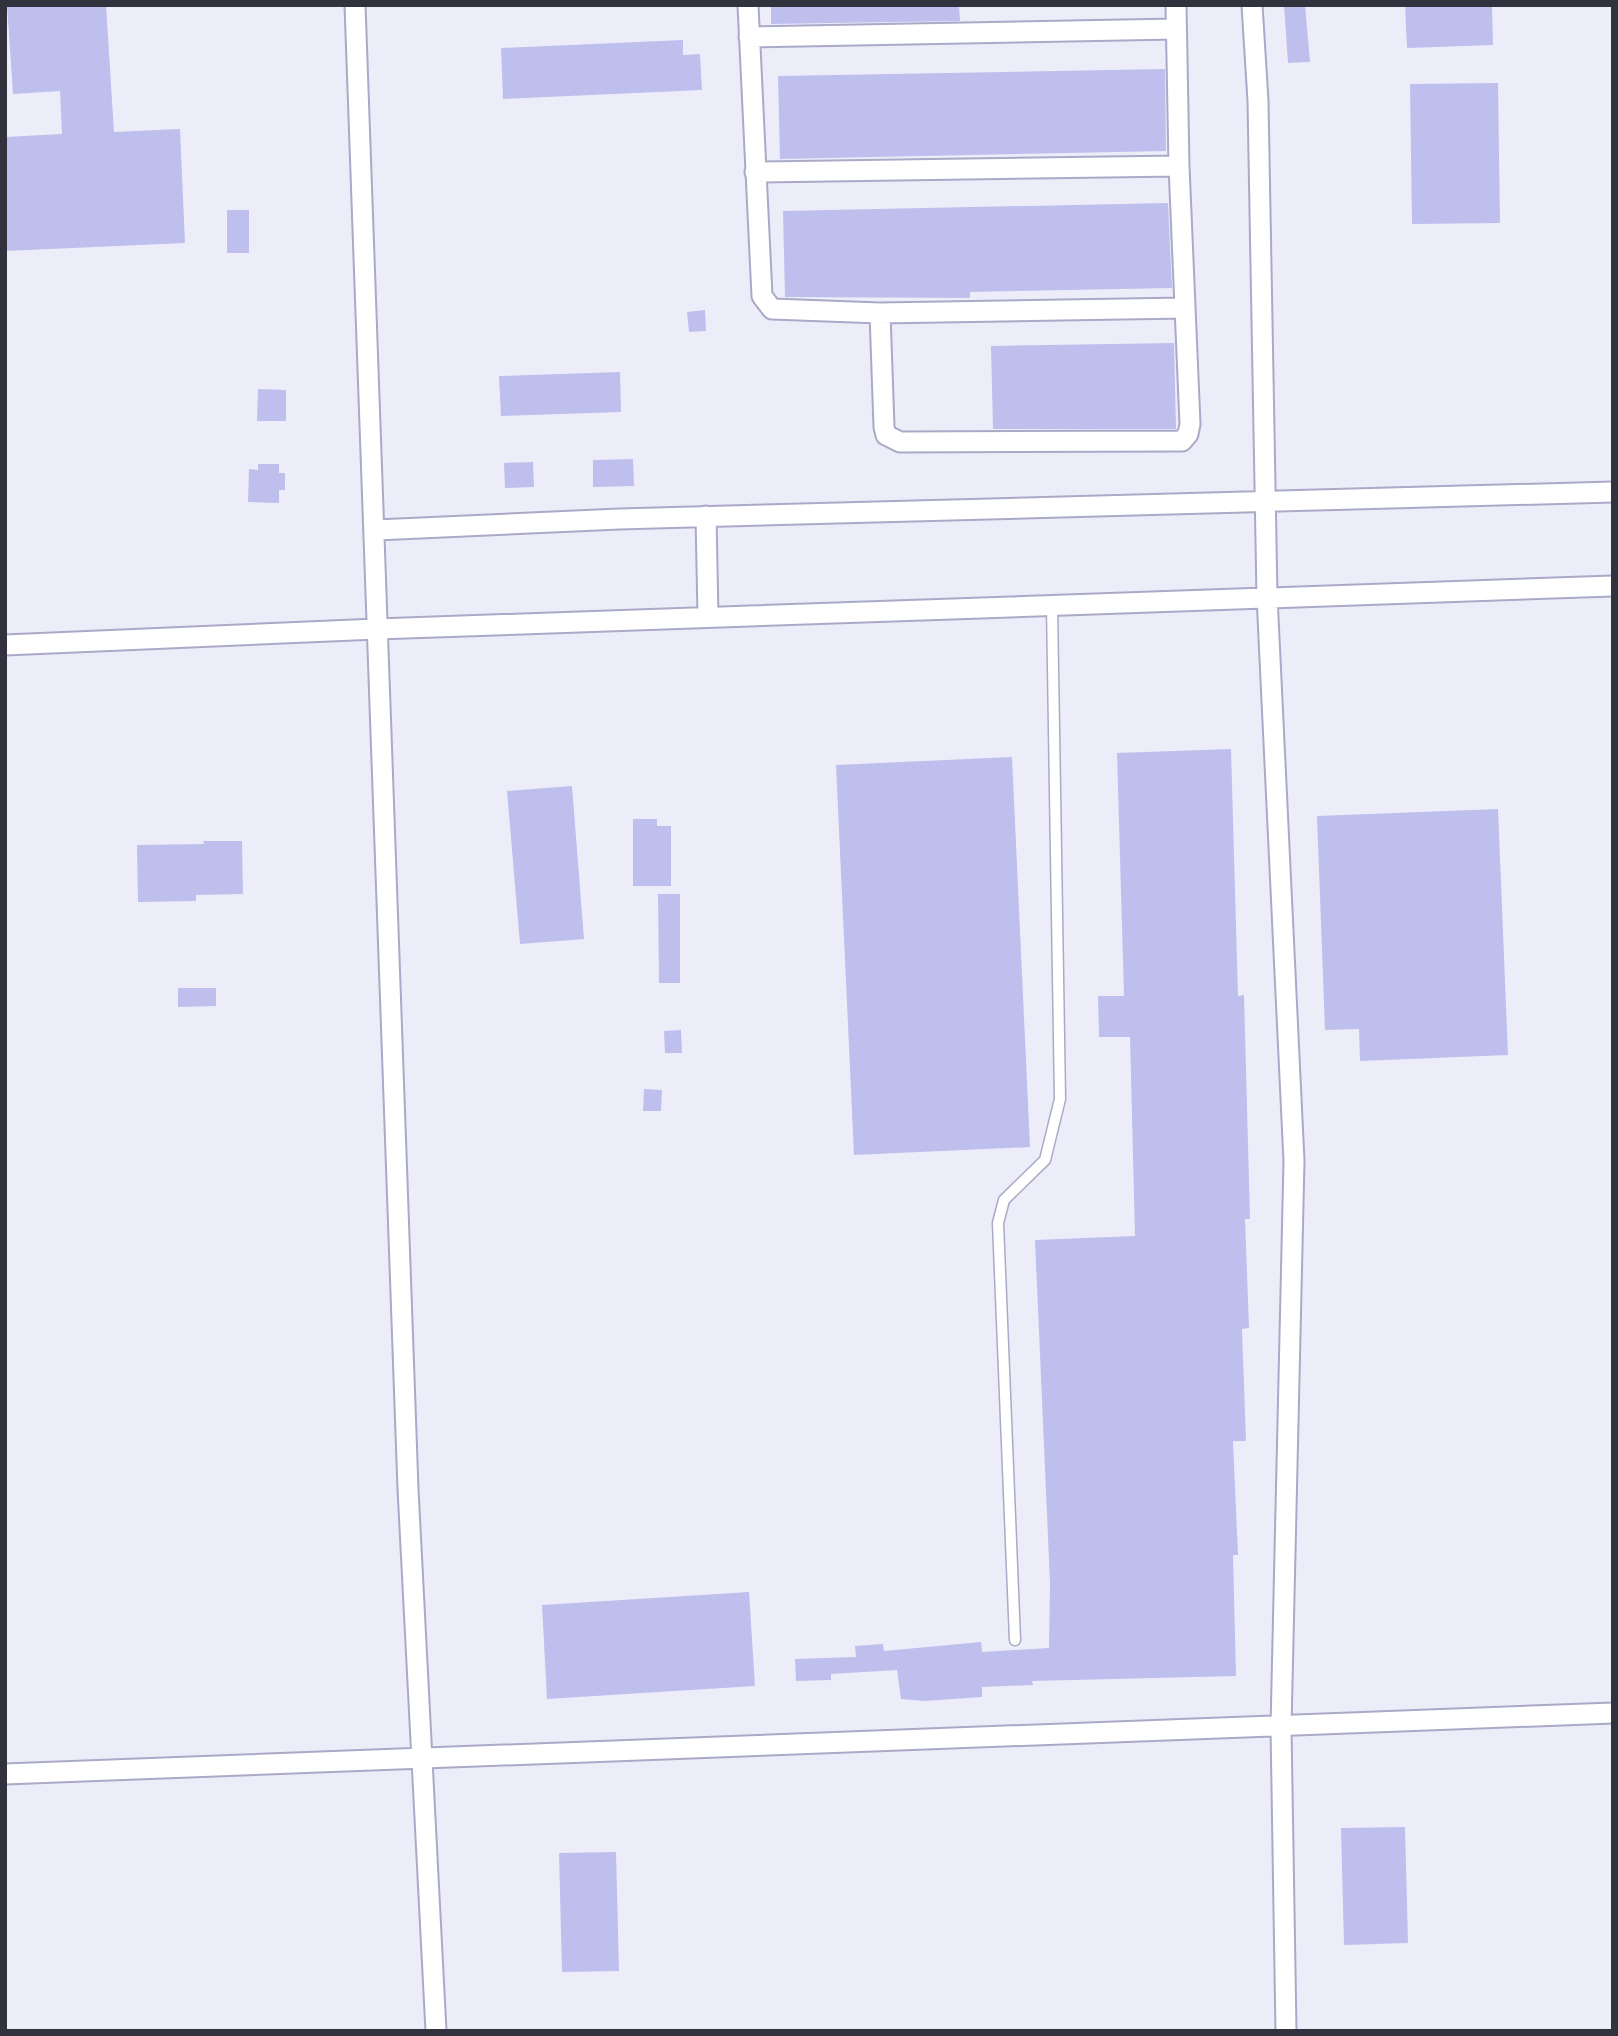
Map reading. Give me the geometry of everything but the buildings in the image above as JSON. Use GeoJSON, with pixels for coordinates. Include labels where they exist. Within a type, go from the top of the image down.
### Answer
{"type":"FeatureCollection","features":[{"type":"Feature","properties":{"kind":"street"},"geometry":{"type":"LineString","coordinates":[[355,5],[376,530],[377,629],[408,1489],[436,2031]]}},
{"type":"Feature","properties":{"kind":"street"},"geometry":{"type":"LineString","coordinates":[[748,5],[762,296],[772,309],[793,312],[880,313],[1185,308]]}},
{"type":"Feature","properties":{"kind":"street"},"geometry":{"type":"LineString","coordinates":[[880,313],[884,427],[886,435],[891,439],[900,442],[1182,442],[1188,435],[1190,424],[1179,166],[1176,5]]}},
{"type":"Feature","properties":{"kind":"street"},"geometry":{"type":"LineString","coordinates":[[1252,5],[1258,101],[1267,596],[1294,1161],[1281,1727],[1286,2031]]}},
{"type":"Feature","properties":{"kind":"street"},"geometry":{"type":"LineString","coordinates":[[749,37],[1176,29]]}},
{"type":"Feature","properties":{"kind":"street"},"geometry":{"type":"LineString","coordinates":[[755,172],[1179,166]]}},
{"type":"Feature","properties":{"kind":"street"},"geometry":{"type":"LineString","coordinates":[[376,530],[706,516],[1613,492]]}},
{"type":"Feature","properties":{"kind":"street"},"geometry":{"type":"LineString","coordinates":[[706,516],[708,617]]}},
{"type":"Feature","properties":{"kind":"street"},"geometry":{"type":"LineString","coordinates":[[5,645],[1267,596],[1613,586]]}},
{"type":"Feature","properties":{"kind":"street"},"geometry":{"type":"LineString","coordinates":[[5,1774],[1613,1713]]}},
{"type":"Feature","properties":{"kind":"lane"},"geometry":{"type":"LineString","coordinates":[[1015,1640],[998,1223],[1004,1200],[1045,1160],[1060,1099],[1052,606]]}}]}
